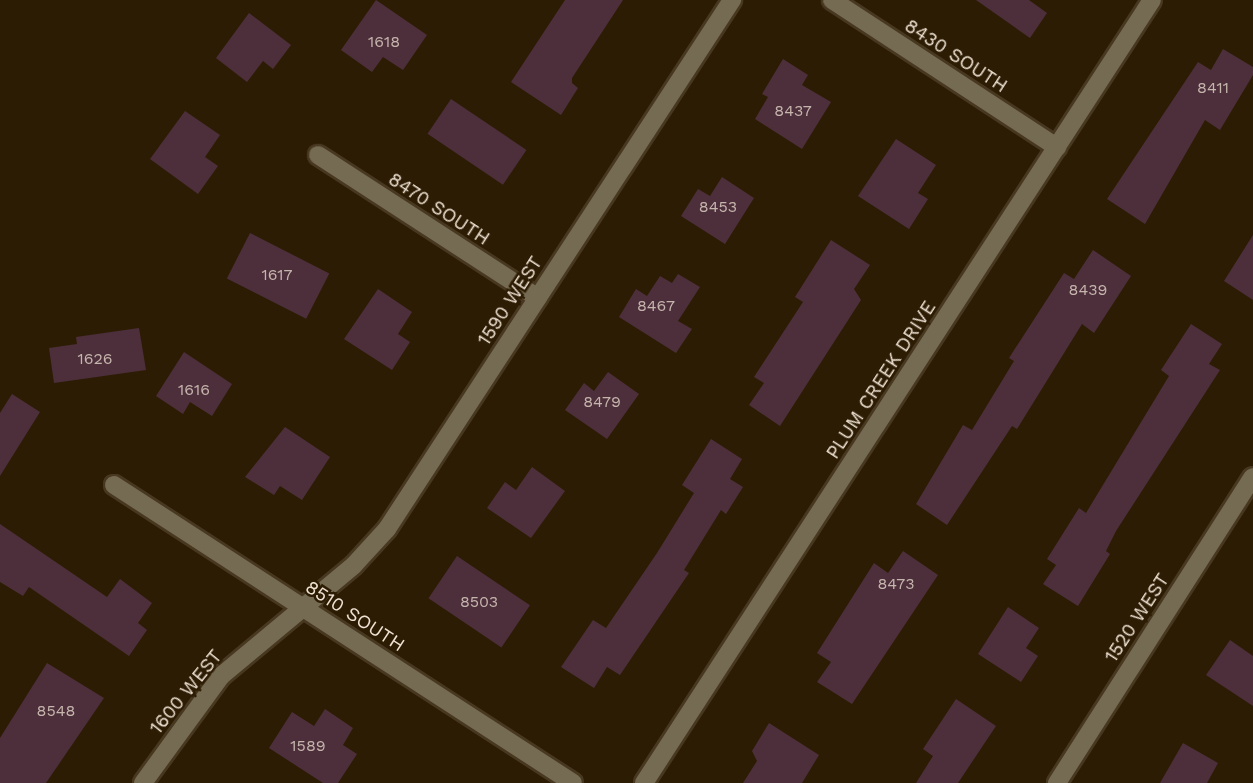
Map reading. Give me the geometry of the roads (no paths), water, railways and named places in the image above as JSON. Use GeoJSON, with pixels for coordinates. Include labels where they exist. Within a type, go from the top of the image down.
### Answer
{"type":"FeatureCollection","features":[{"type":"Feature","properties":{"kind":"street","name":"1590 WEST"},"geometry":{"type":"LineString","coordinates":[[302,606],[354,565],[387,529],[732,0]]}},
{"type":"Feature","properties":{"kind":"street","name":"8430 SOUTH"},"geometry":{"type":"LineString","coordinates":[[832,0],[1057,147]]}},
{"type":"Feature","properties":{"kind":"street","name":"PLUM CREEK DRIVE"},"geometry":{"type":"LineString","coordinates":[[644,783],[1152,0]]}},
{"type":"Feature","properties":{"kind":"street","name":"8470 SOUTH"},"geometry":{"type":"LineString","coordinates":[[318,155],[538,298]]}},
{"type":"Feature","properties":{"kind":"street","name":"1520 WEST"},"geometry":{"type":"LineString","coordinates":[[1056,783],[1253,477]]}},
{"type":"Feature","properties":{"kind":"street","name":"8510 SOUTH"},"geometry":{"type":"LineString","coordinates":[[114,485],[573,783]]}},
{"type":"Feature","properties":{"kind":"street","name":"1600 WEST"},"geometry":{"type":"LineString","coordinates":[[143,783],[220,676],[302,606]]}}]}
